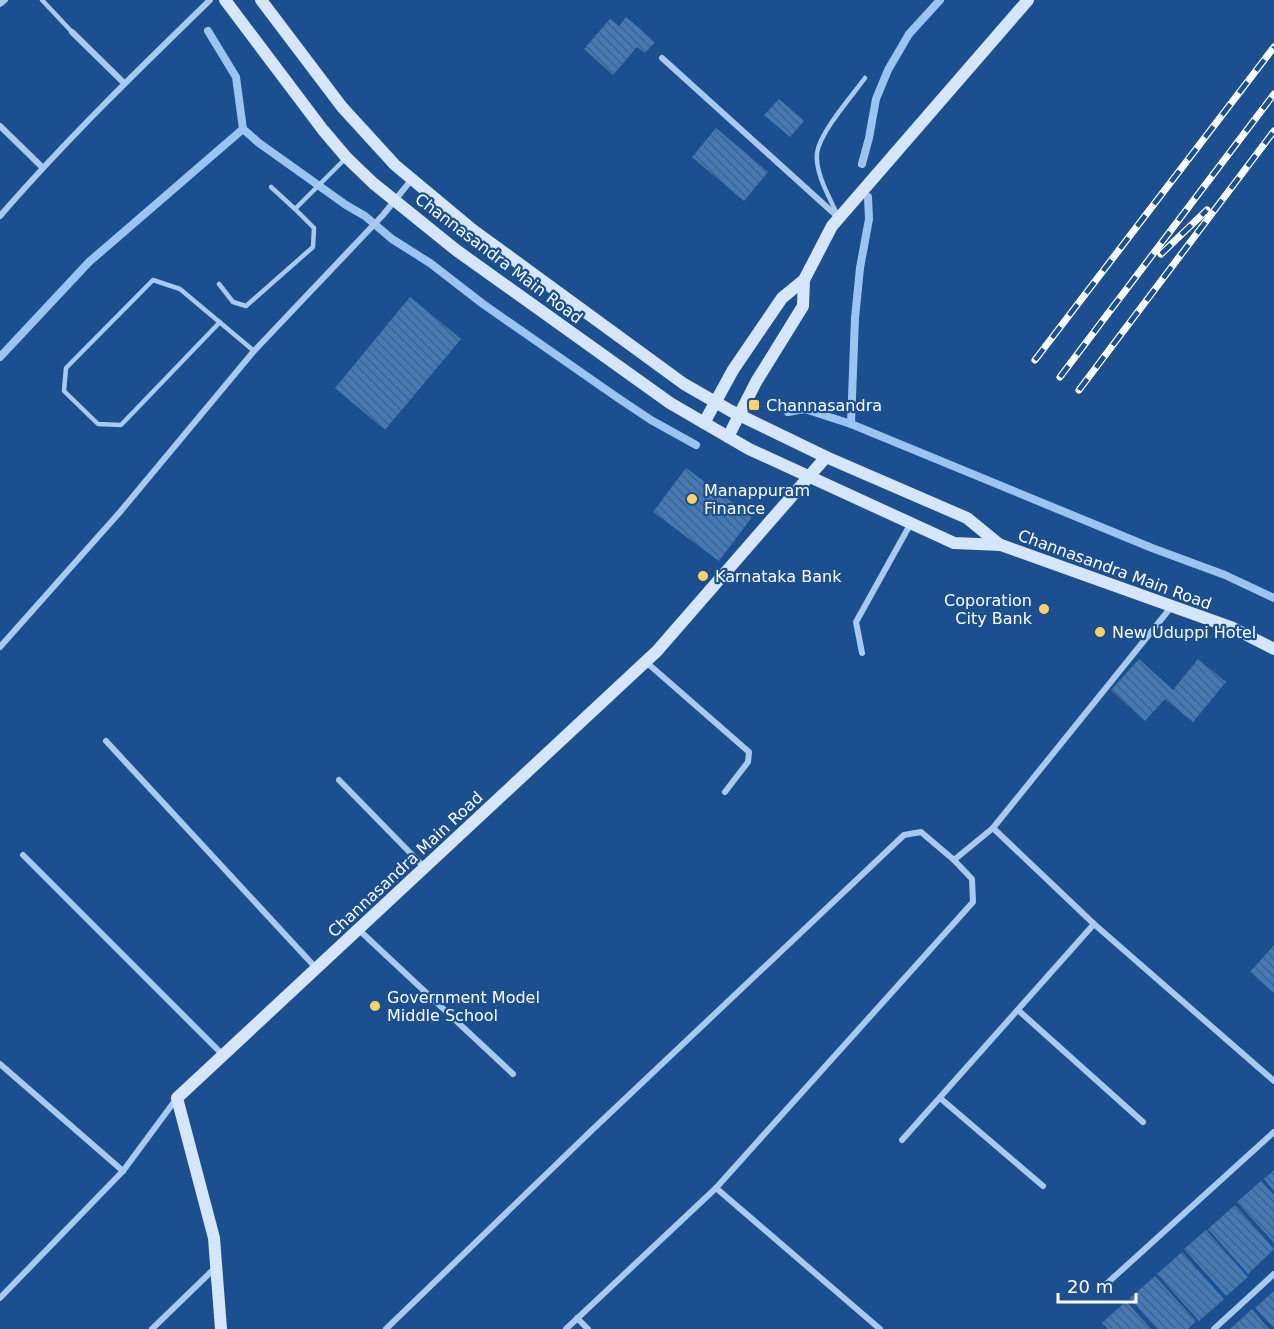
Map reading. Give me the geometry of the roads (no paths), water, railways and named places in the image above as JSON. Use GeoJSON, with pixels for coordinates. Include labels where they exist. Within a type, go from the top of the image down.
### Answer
{"type":"FeatureCollection","features":[{"type":"Feature","properties":{"kind":"main road","name":"Channasandra Main Road"},"geometry":{"type":"LineString","coordinates":[[225,0],[346,157],[395,201],[456,250],[670,403],[728,437],[954,543],[1001,545],[1233,628],[1274,649]]}},
{"type":"Feature","properties":{"kind":"main road","name":"Channasandra Main Road"},"geometry":{"type":"LineString","coordinates":[[261,0],[342,107],[395,165],[473,230],[684,384],[740,415],[826,457],[967,519],[1001,545]]}},
{"type":"Feature","properties":{"kind":"main road"},"geometry":{"type":"LineString","coordinates":[[704,423],[733,370],[782,298],[804,280],[832,226],[1028,0]]}},
{"type":"Feature","properties":{"kind":"main road"},"geometry":{"type":"LineString","coordinates":[[728,437],[756,382],[803,306],[804,280]]}},
{"type":"Feature","properties":{"kind":"main road"},"geometry":{"type":"LineString","coordinates":[[810,476],[826,457]]}},
{"type":"Feature","properties":{"kind":"main road","name":"Channasandra Main Road"},"geometry":{"type":"LineString","coordinates":[[177,1098],[646,662],[810,476]]}},
{"type":"Feature","properties":{"kind":"main road"},"geometry":{"type":"LineString","coordinates":[[177,1098],[214,1238],[221,1329]]}},
{"type":"Feature","properties":{"kind":"street"},"geometry":{"type":"LineString","coordinates":[[0,4],[5,0]]}},
{"type":"Feature","properties":{"kind":"street"},"geometry":{"type":"LineString","coordinates":[[0,216],[42,167],[210,0]]}},
{"type":"Feature","properties":{"kind":"street"},"geometry":{"type":"LineString","coordinates":[[72,32],[124,83]]}},
{"type":"Feature","properties":{"kind":"street"},"geometry":{"type":"LineString","coordinates":[[662,58],[839,218]]}},
{"type":"Feature","properties":{"kind":"street"},"geometry":{"type":"LineString","coordinates":[[0,126],[42,167]]}},
{"type":"Feature","properties":{"kind":"street"},"geometry":{"type":"LineString","coordinates":[[0,647],[120,512],[254,351],[368,231],[412,179]]}},
{"type":"Feature","properties":{"kind":"street"},"geometry":{"type":"LineString","coordinates":[[862,653],[856,622],[911,522]]}},
{"type":"Feature","properties":{"kind":"street"},"geometry":{"type":"LineString","coordinates":[[954,860],[993,828],[1172,606]]}},
{"type":"Feature","properties":{"kind":"street"},"geometry":{"type":"LineString","coordinates":[[646,662],[748,753],[748,762],[725,792]]}},
{"type":"Feature","properties":{"kind":"street"},"geometry":{"type":"LineString","coordinates":[[106,741],[316,969]]}},
{"type":"Feature","properties":{"kind":"street"},"geometry":{"type":"LineString","coordinates":[[339,780],[425,868]]}},
{"type":"Feature","properties":{"kind":"street"},"geometry":{"type":"LineString","coordinates":[[993,828],[1094,924],[1274,1081]]}},
{"type":"Feature","properties":{"kind":"street"},"geometry":{"type":"LineString","coordinates":[[386,1329],[591,1131],[904,835],[921,831],[972,879],[973,902],[716,1188],[566,1329]]}},
{"type":"Feature","properties":{"kind":"street"},"geometry":{"type":"LineString","coordinates":[[23,855],[224,1055]]}},
{"type":"Feature","properties":{"kind":"street"},"geometry":{"type":"LineString","coordinates":[[902,1140],[1094,924]]}},
{"type":"Feature","properties":{"kind":"street"},"geometry":{"type":"LineString","coordinates":[[358,929],[513,1074]]}},
{"type":"Feature","properties":{"kind":"street"},"geometry":{"type":"LineString","coordinates":[[1017,1010],[1143,1122]]}},
{"type":"Feature","properties":{"kind":"street"},"geometry":{"type":"LineString","coordinates":[[0,1065],[123,1171]]}},
{"type":"Feature","properties":{"kind":"street"},"geometry":{"type":"LineString","coordinates":[[0,1298],[123,1171],[177,1098]]}},
{"type":"Feature","properties":{"kind":"street"},"geometry":{"type":"LineString","coordinates":[[940,1098],[1043,1186]]}},
{"type":"Feature","properties":{"kind":"street"},"geometry":{"type":"LineString","coordinates":[[1103,1287],[1274,1132]]}},
{"type":"Feature","properties":{"kind":"street"},"geometry":{"type":"LineString","coordinates":[[716,1188],[880,1329]]}},
{"type":"Feature","properties":{"kind":"street"},"geometry":{"type":"LineString","coordinates":[[152,1329],[216,1267]]}},
{"type":"Feature","properties":{"kind":"street"},"geometry":{"type":"LineString","coordinates":[[1214,1329],[1274,1274]]}},
{"type":"Feature","properties":{"kind":"street"},"geometry":{"type":"LineString","coordinates":[[578,1318],[588,1329]]}},
{"type":"Feature","properties":{"kind":"lane"},"geometry":{"type":"LineString","coordinates":[[42,0],[72,32]]}},
{"type":"Feature","properties":{"kind":"lane"},"geometry":{"type":"LineString","coordinates":[[839,218],[821,177],[817,154],[822,137],[866,78]]}},
{"type":"Feature","properties":{"kind":"lane"},"geometry":{"type":"LineString","coordinates":[[295,209],[346,157]]}},
{"type":"Feature","properties":{"kind":"lane"},"geometry":{"type":"LineString","coordinates":[[219,284],[233,302],[246,306],[313,247],[314,228],[271,187]]}},
{"type":"Feature","properties":{"kind":"lane"},"geometry":{"type":"LineString","coordinates":[[220,322],[121,424],[98,424],[64,391],[66,368],[153,280],[180,289],[220,322],[254,351]]}},
{"type":"Feature","properties":{"kind":"waterway"},"geometry":{"type":"LineString","coordinates":[[862,164],[876,99],[888,70],[909,34],[940,0]]}},
{"type":"Feature","properties":{"kind":"waterway"},"geometry":{"type":"LineString","coordinates":[[208,31],[236,77],[243,129]]}},
{"type":"Feature","properties":{"kind":"waterway"},"geometry":{"type":"LineString","coordinates":[[0,357],[89,262],[243,129],[259,143],[365,216],[392,239],[430,263],[483,304],[651,420],[696,445]]}},
{"type":"Feature","properties":{"kind":"waterway"},"geometry":{"type":"LineString","coordinates":[[851,424],[855,318],[860,268],[869,219],[868,197]]}},
{"type":"Feature","properties":{"kind":"waterway"},"geometry":{"type":"LineString","coordinates":[[788,412],[805,409],[851,424],[1152,548],[1225,575],[1274,598]]}},
{"type":"Feature","properties":{"kind":"railway"},"geometry":{"type":"LineString","coordinates":[[1035,360],[1274,47]]}},
{"type":"Feature","properties":{"kind":"railway"},"geometry":{"type":"LineString","coordinates":[[1060,377],[1274,94]]}},
{"type":"Feature","properties":{"kind":"railway"},"geometry":{"type":"LineString","coordinates":[[1079,390],[1274,131]]}},
{"type":"Feature","properties":{"kind":"railway"},"geometry":{"type":"LineString","coordinates":[[1161,254],[1207,210]]}},
{"type":"Feature","properties":{"kind":"place","name":"Channasandra"},"geometry":{"type":"Point","coordinates":[754,405]}},
{"type":"Feature","properties":{"kind":"place","name":"Manappuram Finance"},"geometry":{"type":"Point","coordinates":[692,499]}},
{"type":"Feature","properties":{"kind":"place","name":"Karnataka Bank"},"geometry":{"type":"Point","coordinates":[703,576]}},
{"type":"Feature","properties":{"kind":"place","name":"Coporation City Bank"},"geometry":{"type":"Point","coordinates":[1044,609]}},
{"type":"Feature","properties":{"kind":"place","name":"New Uduppi Hotel"},"geometry":{"type":"Point","coordinates":[1100,632]}},
{"type":"Feature","properties":{"kind":"place","name":"Government Model Middle School"},"geometry":{"type":"Point","coordinates":[375,1006]}}]}
